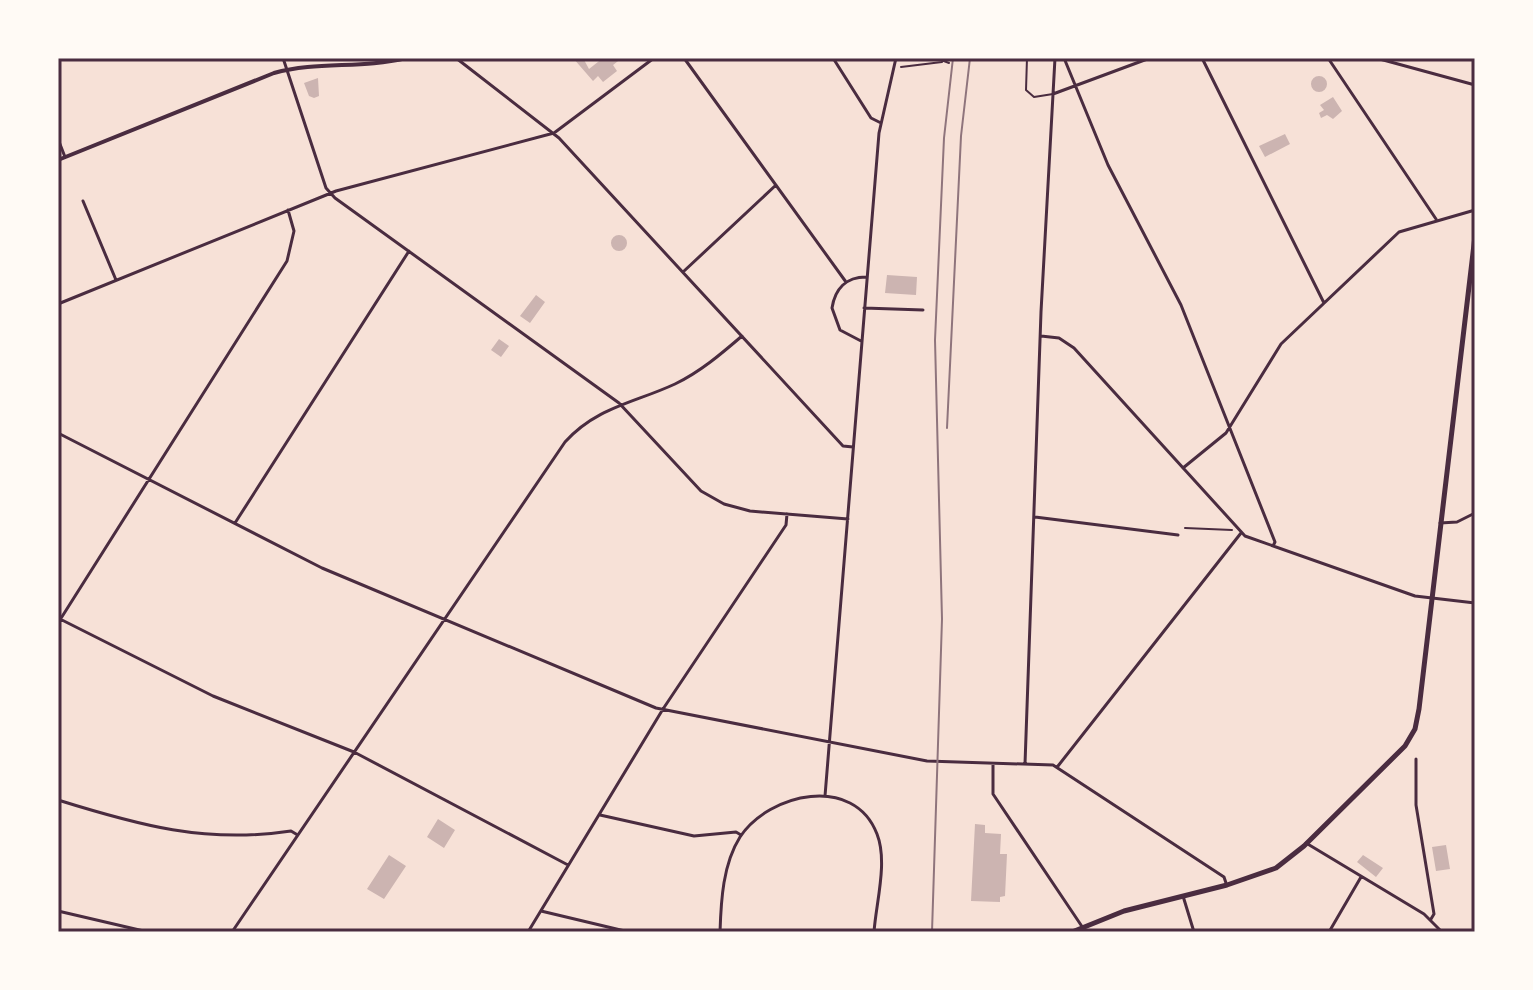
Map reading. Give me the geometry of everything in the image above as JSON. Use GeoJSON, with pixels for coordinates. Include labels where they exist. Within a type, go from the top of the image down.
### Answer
{"type":"FeatureCollection","features":[{"type":"Feature","properties":{"kind":"main road"},"geometry":{"type":"LineString","coordinates":[[58,160],[287,70],[406,58]]}},
{"type":"Feature","properties":{"kind":"main road"},"geometry":{"type":"LineString","coordinates":[[1072,932],[1083,930],[1108,916],[1227,885],[1276,868],[1306,843],[1412,736],[1418,717],[1475,236]]}},
{"type":"Feature","properties":{"kind":"street"},"geometry":{"type":"LineString","coordinates":[[283,58],[330,193],[619,403],[701,491],[724,504],[750,511],[848,519]]}},
{"type":"Feature","properties":{"kind":"street"},"geometry":{"type":"LineString","coordinates":[[456,58],[554,133],[843,446],[853,447]]}},
{"type":"Feature","properties":{"kind":"street"},"geometry":{"type":"LineString","coordinates":[[58,304],[330,193],[554,133],[654,58]]}},
{"type":"Feature","properties":{"kind":"street"},"geometry":{"type":"LineString","coordinates":[[684,58],[846,282]]}},
{"type":"Feature","properties":{"kind":"street"},"geometry":{"type":"LineString","coordinates":[[833,58],[871,118],[881,123]]}},
{"type":"Feature","properties":{"kind":"street"},"geometry":{"type":"LineString","coordinates":[[825,796],[881,123],[896,58]]}},
{"type":"Feature","properties":{"kind":"street"},"geometry":{"type":"LineString","coordinates":[[1025,764],[1041,315],[1055,58]]}},
{"type":"Feature","properties":{"kind":"street"},"geometry":{"type":"LineString","coordinates":[[1064,58],[1108,165],[1181,305],[1275,542],[1273,546]]}},
{"type":"Feature","properties":{"kind":"street"},"geometry":{"type":"LineString","coordinates":[[1053,94],[1150,58]]}},
{"type":"Feature","properties":{"kind":"street"},"geometry":{"type":"LineString","coordinates":[[1202,58],[1324,303]]}},
{"type":"Feature","properties":{"kind":"street"},"geometry":{"type":"LineString","coordinates":[[1328,58],[1436,219]]}},
{"type":"Feature","properties":{"kind":"street"},"geometry":{"type":"LineString","coordinates":[[1376,58],[1398,61],[1475,85]]}},
{"type":"Feature","properties":{"kind":"street"},"geometry":{"type":"LineString","coordinates":[[58,139],[65,157]]}},
{"type":"Feature","properties":{"kind":"street"},"geometry":{"type":"LineString","coordinates":[[683,272],[776,185]]}},
{"type":"Feature","properties":{"kind":"street"},"geometry":{"type":"LineString","coordinates":[[83,201],[116,280]]}},
{"type":"Feature","properties":{"kind":"street"},"geometry":{"type":"LineString","coordinates":[[288,210],[294,231],[287,261],[59,620],[213,696],[354,752],[568,865]]}},
{"type":"Feature","properties":{"kind":"street"},"geometry":{"type":"LineString","coordinates":[[1183,468],[1230,427],[1279,346],[1402,229],[1475,210]]}},
{"type":"Feature","properties":{"kind":"street"},"geometry":{"type":"LineString","coordinates":[[235,523],[409,251]]}},
{"type":"Feature","properties":{"kind":"street"},"geometry":{"type":"LineString","coordinates":[[861,341],[845,335],[832,314],[836,293],[846,282],[867,278]]}},
{"type":"Feature","properties":{"kind":"street"},"geometry":{"type":"LineString","coordinates":[[864,308],[923,310]]}},
{"type":"Feature","properties":{"kind":"street"},"geometry":{"type":"LineString","coordinates":[[232,932],[565,442],[591,417],[689,377],[742,336]]}},
{"type":"Feature","properties":{"kind":"street"},"geometry":{"type":"LineString","coordinates":[[1041,336],[1059,338],[1074,348],[1241,533],[1431,599],[1475,603]]}},
{"type":"Feature","properties":{"kind":"street"},"geometry":{"type":"LineString","coordinates":[[58,433],[322,568],[663,709],[927,761],[1058,767],[1224,877],[1227,885]]}},
{"type":"Feature","properties":{"kind":"street"},"geometry":{"type":"LineString","coordinates":[[1440,523],[1457,522],[1475,513]]}},
{"type":"Feature","properties":{"kind":"street"},"geometry":{"type":"LineString","coordinates":[[528,932],[663,709],[786,525],[787,514]]}},
{"type":"Feature","properties":{"kind":"street"},"geometry":{"type":"LineString","coordinates":[[1035,517],[1178,535]]}},
{"type":"Feature","properties":{"kind":"street"},"geometry":{"type":"LineString","coordinates":[[1058,767],[1241,533]]}},
{"type":"Feature","properties":{"kind":"street"},"geometry":{"type":"LineString","coordinates":[[1416,759],[1416,805],[1434,914],[1431,919]]}},
{"type":"Feature","properties":{"kind":"street"},"geometry":{"type":"LineString","coordinates":[[991,764],[993,794],[1083,930]]}},
{"type":"Feature","properties":{"kind":"street"},"geometry":{"type":"LineString","coordinates":[[720,932],[726,869],[741,835],[772,808],[794,799],[825,796],[853,804],[865,814],[877,835],[880,852],[874,932]]}},
{"type":"Feature","properties":{"kind":"street"},"geometry":{"type":"LineString","coordinates":[[58,800],[112,816],[208,837],[253,837],[291,831],[296,834]]}},
{"type":"Feature","properties":{"kind":"street"},"geometry":{"type":"LineString","coordinates":[[599,815],[694,836],[736,832],[741,835]]}},
{"type":"Feature","properties":{"kind":"street"},"geometry":{"type":"LineString","coordinates":[[1306,843],[1431,919],[1440,932]]}},
{"type":"Feature","properties":{"kind":"street"},"geometry":{"type":"LineString","coordinates":[[1329,932],[1361,877]]}},
{"type":"Feature","properties":{"kind":"street"},"geometry":{"type":"LineString","coordinates":[[1183,896],[1194,932]]}},
{"type":"Feature","properties":{"kind":"street"},"geometry":{"type":"LineString","coordinates":[[58,911],[148,932]]}},
{"type":"Feature","properties":{"kind":"street"},"geometry":{"type":"LineString","coordinates":[[541,911],[629,932]]}},
{"type":"Feature","properties":{"kind":"lane"},"geometry":{"type":"LineString","coordinates":[[1027,58],[1026,90],[1034,97],[1053,94]]}},
{"type":"Feature","properties":{"kind":"path"},"geometry":{"type":"LineString","coordinates":[[936,58],[942,62]]}},
{"type":"Feature","properties":{"kind":"path"},"geometry":{"type":"LineString","coordinates":[[901,67],[949,63]]}},
{"type":"Feature","properties":{"kind":"path"},"geometry":{"type":"LineString","coordinates":[[1185,528],[1232,530]]}},
{"type":"Feature","properties":{"kind":"building"},"geometry":{"type":"Polygon","coordinates":[[[573,58],[583,58],[589,69],[603,58],[622,58],[613,65],[617,71],[603,82],[598,76],[593,81],[573,58]]]}},
{"type":"Feature","properties":{"kind":"building"},"geometry":{"type":"Polygon","coordinates":[[[1316,76],[1322,76],[1327,84],[1325,90],[1316,92],[1311,87],[1311,81],[1316,76]]]}},
{"type":"Feature","properties":{"kind":"building"},"geometry":{"type":"Polygon","coordinates":[[[318,78],[319,96],[314,98],[309,96],[304,83],[318,78]]]}},
{"type":"Feature","properties":{"kind":"building"},"geometry":{"type":"Polygon","coordinates":[[[1333,97],[1342,111],[1333,119],[1327,115],[1321,118],[1319,113],[1324,110],[1320,105],[1333,97]]]}},
{"type":"Feature","properties":{"kind":"building"},"geometry":{"type":"Polygon","coordinates":[[[1285,134],[1290,144],[1265,157],[1259,146],[1285,134]]]}},
{"type":"Feature","properties":{"kind":"building"},"geometry":{"type":"Polygon","coordinates":[[[619,235],[627,243],[619,251],[611,243],[619,235]]]}},
{"type":"Feature","properties":{"kind":"building"},"geometry":{"type":"Polygon","coordinates":[[[887,275],[917,277],[916,295],[885,293],[887,275]]]}},
{"type":"Feature","properties":{"kind":"building"},"geometry":{"type":"Polygon","coordinates":[[[536,295],[545,302],[530,323],[520,316],[536,295]]]}},
{"type":"Feature","properties":{"kind":"building"},"geometry":{"type":"Polygon","coordinates":[[[499,339],[509,346],[501,357],[491,350],[499,339]]]}},
{"type":"Feature","properties":{"kind":"building"},"geometry":{"type":"Polygon","coordinates":[[[438,819],[455,830],[444,848],[427,837],[438,819]]]}},
{"type":"Feature","properties":{"kind":"building"},"geometry":{"type":"Polygon","coordinates":[[[975,824],[985,825],[985,833],[1001,834],[1000,854],[1007,854],[1005,896],[1000,897],[1000,902],[971,901],[975,824]]]}},
{"type":"Feature","properties":{"kind":"building"},"geometry":{"type":"Polygon","coordinates":[[[1446,845],[1450,869],[1436,871],[1432,847],[1446,845]]]}},
{"type":"Feature","properties":{"kind":"building"},"geometry":{"type":"Polygon","coordinates":[[[389,855],[406,866],[384,899],[367,889],[389,855]]]}},
{"type":"Feature","properties":{"kind":"building"},"geometry":{"type":"Polygon","coordinates":[[[1363,855],[1383,868],[1376,877],[1357,862],[1363,855]]]}},
{"type":"Feature","properties":{"kind":"tram line"},"geometry":{"type":"LineString","coordinates":[[932,932],[942,619],[935,340],[944,138],[953,58]]}},
{"type":"Feature","properties":{"kind":"tram line"},"geometry":{"type":"LineString","coordinates":[[947,428],[961,136],[970,58]]}}]}
